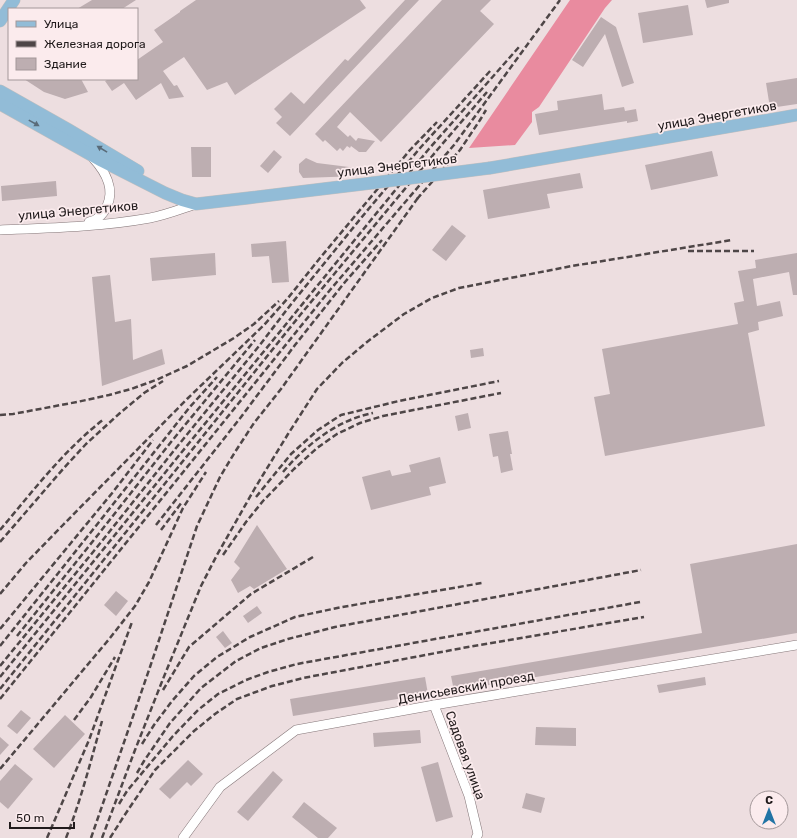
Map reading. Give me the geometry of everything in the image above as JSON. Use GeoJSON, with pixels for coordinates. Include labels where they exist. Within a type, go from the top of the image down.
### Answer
{"type":"FeatureCollection","features":[{"type":"Feature","properties":{"kind":"main road"},"geometry":{"type":"LineString","coordinates":[[0,7],[5,0]]}},
{"type":"Feature","properties":{"kind":"main road"},"geometry":{"type":"LineString","coordinates":[[0,21],[8,9]]}},
{"type":"Feature","properties":{"kind":"main road"},"geometry":{"type":"LineString","coordinates":[[0,92],[69,130],[196,204]]}},
{"type":"Feature","properties":{"kind":"main road"},"geometry":{"type":"LineString","coordinates":[[0,104],[102,161],[182,200],[196,204]]}},
{"type":"Feature","properties":{"kind":"main road","name":"улица Энергетиков"},"geometry":{"type":"LineString","coordinates":[[196,204],[490,168],[797,115]]}},
{"type":"Feature","properties":{"kind":"street"},"geometry":{"type":"LineString","coordinates":[[74,226],[95,220],[104,213],[110,200],[110,187],[106,177],[100,165],[86,151]]}},
{"type":"Feature","properties":{"kind":"street","name":"улица Энергетиков"},"geometry":{"type":"LineString","coordinates":[[0,230],[120,222],[150,218],[196,204]]}},
{"type":"Feature","properties":{"kind":"street","name":"Денисьевский проезд"},"geometry":{"type":"LineString","coordinates":[[184,838],[220,787],[296,730],[434,705],[797,645]]}},
{"type":"Feature","properties":{"kind":"street","name":"Садовая улица"},"geometry":{"type":"LineString","coordinates":[[434,705],[469,796],[478,834],[476,838]]}},
{"type":"Feature","properties":{"kind":"shaded area"},"geometry":{"type":"Polygon","coordinates":[[[570,0],[612,0],[605,8],[539,107],[532,112],[532,122],[515,145],[469,148],[570,0]]]}},
{"type":"Feature","properties":{"kind":"building"},"geometry":{"type":"Polygon","coordinates":[[[92,0],[136,0],[124,8],[79,8],[92,0]]]}},
{"type":"Feature","properties":{"kind":"building"},"geometry":{"type":"Polygon","coordinates":[[[196,0],[360,0],[366,8],[235,95],[227,82],[207,90],[184,57],[163,71],[174,86],[177,85],[184,97],[169,99],[161,83],[136,100],[124,83],[112,91],[105,81],[138,80],[138,59],[163,42],[154,30],[196,0]]]}},
{"type":"Feature","properties":{"kind":"building"},"geometry":{"type":"Polygon","coordinates":[[[405,0],[419,0],[290,136],[276,123],[282,117],[274,109],[291,92],[304,104],[345,59],[348,61],[405,0]]]}},
{"type":"Feature","properties":{"kind":"building"},"geometry":{"type":"Polygon","coordinates":[[[442,0],[491,0],[480,11],[494,24],[381,142],[350,112],[337,127],[348,137],[350,135],[356,141],[358,138],[375,141],[366,152],[359,152],[351,146],[350,148],[347,146],[343,151],[340,148],[337,151],[325,140],[323,142],[315,134],[442,0]]]}},
{"type":"Feature","properties":{"kind":"building"},"geometry":{"type":"Polygon","coordinates":[[[705,0],[729,0],[729,3],[707,8],[705,0]]]}},
{"type":"Feature","properties":{"kind":"building"},"geometry":{"type":"Polygon","coordinates":[[[688,5],[693,35],[643,43],[638,13],[688,5]]]}},
{"type":"Feature","properties":{"kind":"building"},"geometry":{"type":"Polygon","coordinates":[[[601,17],[616,27],[634,83],[622,87],[605,34],[583,67],[572,60],[601,17]]]}},
{"type":"Feature","properties":{"kind":"building"},"geometry":{"type":"Polygon","coordinates":[[[797,78],[797,104],[770,108],[766,83],[797,78]]]}},
{"type":"Feature","properties":{"kind":"building"},"geometry":{"type":"Polygon","coordinates":[[[26,80],[82,80],[88,92],[65,99],[44,92],[26,80]]]}},
{"type":"Feature","properties":{"kind":"building"},"geometry":{"type":"Polygon","coordinates":[[[602,94],[604,110],[624,107],[625,111],[636,109],[638,121],[627,123],[627,121],[539,135],[535,114],[558,110],[557,101],[602,94]]]}},
{"type":"Feature","properties":{"kind":"building"},"geometry":{"type":"Polygon","coordinates":[[[191,147],[211,147],[211,177],[192,177],[191,147]]]}},
{"type":"Feature","properties":{"kind":"building"},"geometry":{"type":"Polygon","coordinates":[[[274,150],[282,157],[268,173],[260,166],[274,150]]]}},
{"type":"Feature","properties":{"kind":"building"},"geometry":{"type":"Polygon","coordinates":[[[712,151],[718,176],[651,190],[645,165],[712,151]]]}},
{"type":"Feature","properties":{"kind":"building"},"geometry":{"type":"Polygon","coordinates":[[[306,158],[317,163],[357,168],[358,176],[303,178],[299,172],[299,164],[306,158]]]}},
{"type":"Feature","properties":{"kind":"building"},"geometry":{"type":"Polygon","coordinates":[[[580,173],[583,188],[547,194],[550,208],[488,219],[483,190],[580,173]]]}},
{"type":"Feature","properties":{"kind":"building"},"geometry":{"type":"Polygon","coordinates":[[[56,181],[57,196],[2,201],[1,186],[56,181]]]}},
{"type":"Feature","properties":{"kind":"building"},"geometry":{"type":"Polygon","coordinates":[[[452,225],[466,236],[446,261],[432,250],[452,225]]]}},
{"type":"Feature","properties":{"kind":"building"},"geometry":{"type":"Polygon","coordinates":[[[286,241],[289,282],[272,283],[269,256],[252,257],[251,244],[286,241]]]}},
{"type":"Feature","properties":{"kind":"building"},"geometry":{"type":"Polygon","coordinates":[[[215,253],[216,275],[152,281],[150,258],[215,253]]]}},
{"type":"Feature","properties":{"kind":"building"},"geometry":{"type":"Polygon","coordinates":[[[797,253],[797,295],[793,295],[789,272],[753,279],[757,306],[780,301],[783,316],[758,322],[759,330],[748,333],[765,426],[605,456],[594,397],[610,394],[602,349],[738,324],[734,303],[744,301],[738,271],[756,268],[755,260],[797,253]]]}},
{"type":"Feature","properties":{"kind":"building"},"geometry":{"type":"Polygon","coordinates":[[[110,275],[115,322],[131,319],[133,360],[162,349],[165,364],[102,386],[92,277],[110,275]]]}},
{"type":"Feature","properties":{"kind":"building"},"geometry":{"type":"Polygon","coordinates":[[[483,348],[484,356],[471,358],[470,350],[483,348]]]}},
{"type":"Feature","properties":{"kind":"building"},"geometry":{"type":"Polygon","coordinates":[[[468,413],[471,428],[458,431],[455,416],[468,413]]]}},
{"type":"Feature","properties":{"kind":"building"},"geometry":{"type":"Polygon","coordinates":[[[508,431],[513,470],[501,473],[498,456],[493,457],[489,434],[508,431]]]}},
{"type":"Feature","properties":{"kind":"building"},"geometry":{"type":"Polygon","coordinates":[[[440,457],[446,483],[429,487],[431,495],[371,510],[362,477],[390,470],[392,476],[411,472],[409,465],[440,457]]]}},
{"type":"Feature","properties":{"kind":"building"},"geometry":{"type":"Polygon","coordinates":[[[257,525],[287,569],[254,589],[250,586],[238,593],[231,580],[240,568],[234,562],[257,525]]]}},
{"type":"Feature","properties":{"kind":"building"},"geometry":{"type":"Polygon","coordinates":[[[797,544],[797,633],[454,691],[451,676],[702,633],[690,564],[797,544]]]}},
{"type":"Feature","properties":{"kind":"building"},"geometry":{"type":"Polygon","coordinates":[[[116,591],[128,601],[116,616],[104,605],[116,591]]]}},
{"type":"Feature","properties":{"kind":"building"},"geometry":{"type":"Polygon","coordinates":[[[257,606],[262,613],[248,623],[243,616],[257,606]]]}},
{"type":"Feature","properties":{"kind":"building"},"geometry":{"type":"Polygon","coordinates":[[[223,631],[232,643],[225,648],[216,637],[223,631]]]}},
{"type":"Feature","properties":{"kind":"building"},"geometry":{"type":"Polygon","coordinates":[[[425,677],[428,694],[293,716],[290,699],[425,677]]]}},
{"type":"Feature","properties":{"kind":"building"},"geometry":{"type":"Polygon","coordinates":[[[705,677],[706,685],[659,693],[657,685],[705,677]]]}},
{"type":"Feature","properties":{"kind":"building"},"geometry":{"type":"Polygon","coordinates":[[[21,710],[31,718],[17,734],[7,726],[21,710]]]}},
{"type":"Feature","properties":{"kind":"building"},"geometry":{"type":"Polygon","coordinates":[[[65,715],[85,734],[54,768],[33,749],[65,715]]]}},
{"type":"Feature","properties":{"kind":"building"},"geometry":{"type":"Polygon","coordinates":[[[536,727],[576,728],[576,746],[535,745],[536,727]]]}},
{"type":"Feature","properties":{"kind":"building"},"geometry":{"type":"Polygon","coordinates":[[[420,730],[421,743],[374,747],[373,733],[420,730]]]}},
{"type":"Feature","properties":{"kind":"building"},"geometry":{"type":"Polygon","coordinates":[[[0,737],[9,745],[0,755],[0,737]]]}},
{"type":"Feature","properties":{"kind":"building"},"geometry":{"type":"Polygon","coordinates":[[[188,760],[203,774],[191,786],[187,782],[170,799],[159,789],[188,760]]]}},
{"type":"Feature","properties":{"kind":"building"},"geometry":{"type":"Polygon","coordinates":[[[438,762],[453,817],[436,822],[421,767],[438,762]]]}},
{"type":"Feature","properties":{"kind":"building"},"geometry":{"type":"Polygon","coordinates":[[[15,764],[33,779],[8,809],[0,802],[0,781],[15,764]]]}},
{"type":"Feature","properties":{"kind":"building"},"geometry":{"type":"Polygon","coordinates":[[[273,771],[283,780],[248,821],[237,812],[273,771]]]}},
{"type":"Feature","properties":{"kind":"building"},"geometry":{"type":"Polygon","coordinates":[[[526,793],[545,798],[541,813],[522,808],[526,793]]]}},
{"type":"Feature","properties":{"kind":"building"},"geometry":{"type":"Polygon","coordinates":[[[304,802],[337,828],[328,838],[318,838],[292,817],[304,802]]]}},
{"type":"Feature","properties":{"kind":"railway"},"geometry":{"type":"LineString","coordinates":[[0,699],[330,290],[454,145],[560,0]]}},
{"type":"Feature","properties":{"kind":"railway"},"geometry":{"type":"LineString","coordinates":[[0,677],[428,150],[519,47]]}},
{"type":"Feature","properties":{"kind":"railway"},"geometry":{"type":"LineString","coordinates":[[0,666],[366,212],[421,147],[491,70]]}},
{"type":"Feature","properties":{"kind":"railway"},"geometry":{"type":"LineString","coordinates":[[0,689],[301,314],[487,92]]}},
{"type":"Feature","properties":{"kind":"railway"},"geometry":{"type":"LineString","coordinates":[[417,199],[460,150],[486,110]]}},
{"type":"Feature","properties":{"kind":"railway"},"geometry":{"type":"LineString","coordinates":[[0,594],[26,563],[62,526],[187,399],[264,325],[410,150],[437,122]]}},
{"type":"Feature","properties":{"kind":"railway"},"geometry":{"type":"LineString","coordinates":[[91,838],[197,526],[220,477],[254,423],[281,389],[420,195]]}},
{"type":"Feature","properties":{"kind":"railway"},"geometry":{"type":"LineString","coordinates":[[156,525],[241,417],[295,345],[345,282],[382,240]]}},
{"type":"Feature","properties":{"kind":"railway"},"geometry":{"type":"LineString","coordinates":[[102,838],[135,750],[201,586],[255,488],[288,434],[317,389],[342,363],[404,314],[432,298],[459,288],[572,266],[732,240]]}},
{"type":"Feature","properties":{"kind":"railway"},"geometry":{"type":"LineString","coordinates":[[688,251],[754,251]]}},
{"type":"Feature","properties":{"kind":"railway"},"geometry":{"type":"LineString","coordinates":[[0,415],[13,414],[109,395],[156,380],[187,366],[234,338],[254,324],[279,301]]}},
{"type":"Feature","properties":{"kind":"railway"},"geometry":{"type":"LineString","coordinates":[[17,636],[171,442],[255,340]]}},
{"type":"Feature","properties":{"kind":"railway"},"geometry":{"type":"LineString","coordinates":[[0,646],[189,408],[217,377]]}},
{"type":"Feature","properties":{"kind":"railway"},"geometry":{"type":"LineString","coordinates":[[0,542],[86,444],[144,393],[163,381]]}},
{"type":"Feature","properties":{"kind":"railway"},"geometry":{"type":"LineString","coordinates":[[256,497],[291,454],[318,430],[341,415],[399,401],[499,381]]}},
{"type":"Feature","properties":{"kind":"railway"},"geometry":{"type":"LineString","coordinates":[[223,555],[263,501],[317,448],[337,434],[360,423],[383,416],[501,393]]}},
{"type":"Feature","properties":{"kind":"railway"},"geometry":{"type":"LineString","coordinates":[[283,472],[302,452],[323,435],[347,421],[373,413]]}},
{"type":"Feature","properties":{"kind":"railway"},"geometry":{"type":"LineString","coordinates":[[0,530],[62,457],[104,419]]}},
{"type":"Feature","properties":{"kind":"railway"},"geometry":{"type":"LineString","coordinates":[[0,629],[113,492],[153,440]]}},
{"type":"Feature","properties":{"kind":"railway"},"geometry":{"type":"LineString","coordinates":[[0,769],[135,606],[149,582],[183,508],[206,472]]}},
{"type":"Feature","properties":{"kind":"railway"},"geometry":{"type":"LineString","coordinates":[[161,530],[182,502]]}},
{"type":"Feature","properties":{"kind":"railway"},"geometry":{"type":"LineString","coordinates":[[163,690],[189,647],[251,594],[313,557]]}},
{"type":"Feature","properties":{"kind":"railway"},"geometry":{"type":"LineString","coordinates":[[137,773],[170,723],[201,688],[236,661],[261,648],[288,639],[335,627],[641,570]]}},
{"type":"Feature","properties":{"kind":"railway"},"geometry":{"type":"LineString","coordinates":[[142,744],[172,701],[194,676],[217,657],[250,637],[295,617],[342,607],[482,583]]}},
{"type":"Feature","properties":{"kind":"railway"},"geometry":{"type":"LineString","coordinates":[[119,804],[127,791],[173,736],[198,710],[218,694],[246,680],[297,664],[640,602]]}},
{"type":"Feature","properties":{"kind":"railway"},"geometry":{"type":"LineString","coordinates":[[110,838],[155,770],[194,731],[237,699],[272,686],[303,678],[468,647],[644,617]]}},
{"type":"Feature","properties":{"kind":"railway"},"geometry":{"type":"LineString","coordinates":[[47,838],[89,740],[132,622]]}},
{"type":"Feature","properties":{"kind":"railway"},"geometry":{"type":"LineString","coordinates":[[74,720],[91,697],[115,657]]}},
{"type":"Feature","properties":{"kind":"railway"},"geometry":{"type":"LineString","coordinates":[[66,838],[81,795],[102,721]]}}]}
